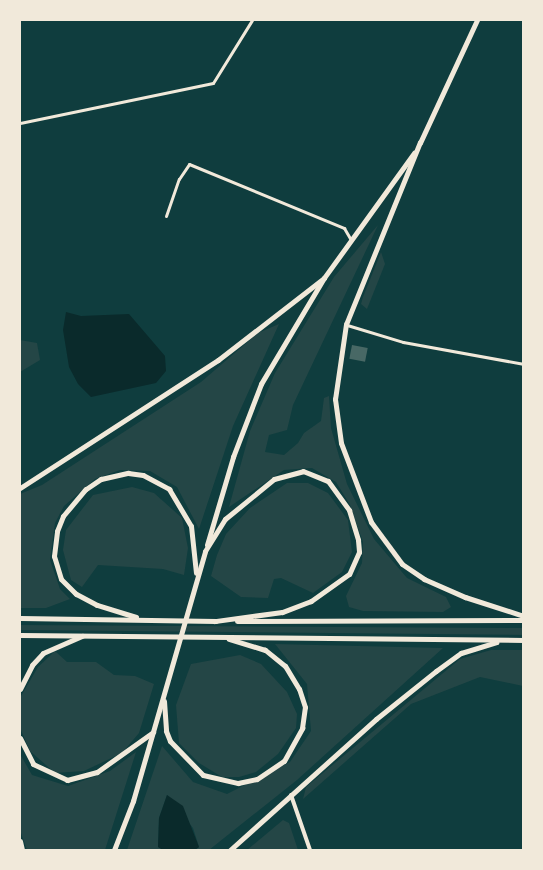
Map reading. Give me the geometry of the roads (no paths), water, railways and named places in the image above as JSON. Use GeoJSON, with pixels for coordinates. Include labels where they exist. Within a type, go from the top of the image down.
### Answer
{"type":"FeatureCollection","features":[{"type":"Feature","properties":{"kind":"highway"},"geometry":{"type":"LineString","coordinates":[[420,142],[346,324],[335,399],[340,443],[371,522],[402,564],[424,579],[497,610],[524,618]]}},
{"type":"Feature","properties":{"kind":"highway"},"geometry":{"type":"LineString","coordinates":[[20,489],[218,360],[324,278]]}},
{"type":"Feature","properties":{"kind":"highway"},"geometry":{"type":"LineString","coordinates":[[114,850],[154,730],[205,551],[225,519],[245,500],[274,479],[303,471],[328,481],[339,493],[358,540],[359,552],[349,574],[311,601],[282,612],[215,621]]}},
{"type":"Feature","properties":{"kind":"highway"},"geometry":{"type":"LineString","coordinates":[[150,620],[97,605],[76,594],[61,579],[54,556],[57,531],[63,516],[86,489],[101,479],[128,473],[143,474],[169,489],[191,526],[196,578]]}},
{"type":"Feature","properties":{"kind":"highway"},"geometry":{"type":"LineString","coordinates":[[20,618],[215,621],[524,618]]}},
{"type":"Feature","properties":{"kind":"highway"},"geometry":{"type":"LineString","coordinates":[[20,635],[524,640]]}},
{"type":"Feature","properties":{"kind":"highway"},"geometry":{"type":"LineString","coordinates":[[20,689],[32,665],[43,653],[85,635]]}},
{"type":"Feature","properties":{"kind":"highway"},"geometry":{"type":"LineString","coordinates":[[164,696],[166,731],[170,741],[203,775],[238,783],[257,779],[284,762],[302,728],[305,706],[299,689],[285,666],[265,650],[247,642],[213,636]]}},
{"type":"Feature","properties":{"kind":"highway"},"geometry":{"type":"LineString","coordinates":[[231,850],[291,795],[436,671],[460,653],[503,640]]}},
{"type":"Feature","properties":{"kind":"highway"},"geometry":{"type":"LineString","coordinates":[[20,738],[33,764],[67,780],[98,772],[154,730]]}},
{"type":"Feature","properties":{"kind":"highway"},"geometry":{"type":"LineString","coordinates":[[20,841],[21,850]]}},
{"type":"Feature","properties":{"kind":"main road"},"geometry":{"type":"LineString","coordinates":[[205,551],[233,457],[261,384],[324,278],[420,142],[477,20]]}},
{"type":"Feature","properties":{"kind":"street"},"geometry":{"type":"LineString","coordinates":[[20,123],[213,83],[252,20]]}},
{"type":"Feature","properties":{"kind":"street"},"geometry":{"type":"LineString","coordinates":[[166,216],[179,179],[189,164],[344,228],[351,240]]}},
{"type":"Feature","properties":{"kind":"street"},"geometry":{"type":"LineString","coordinates":[[346,324],[403,342],[524,364]]}},
{"type":"Feature","properties":{"kind":"street"},"geometry":{"type":"LineString","coordinates":[[291,795],[310,850]]}}]}
